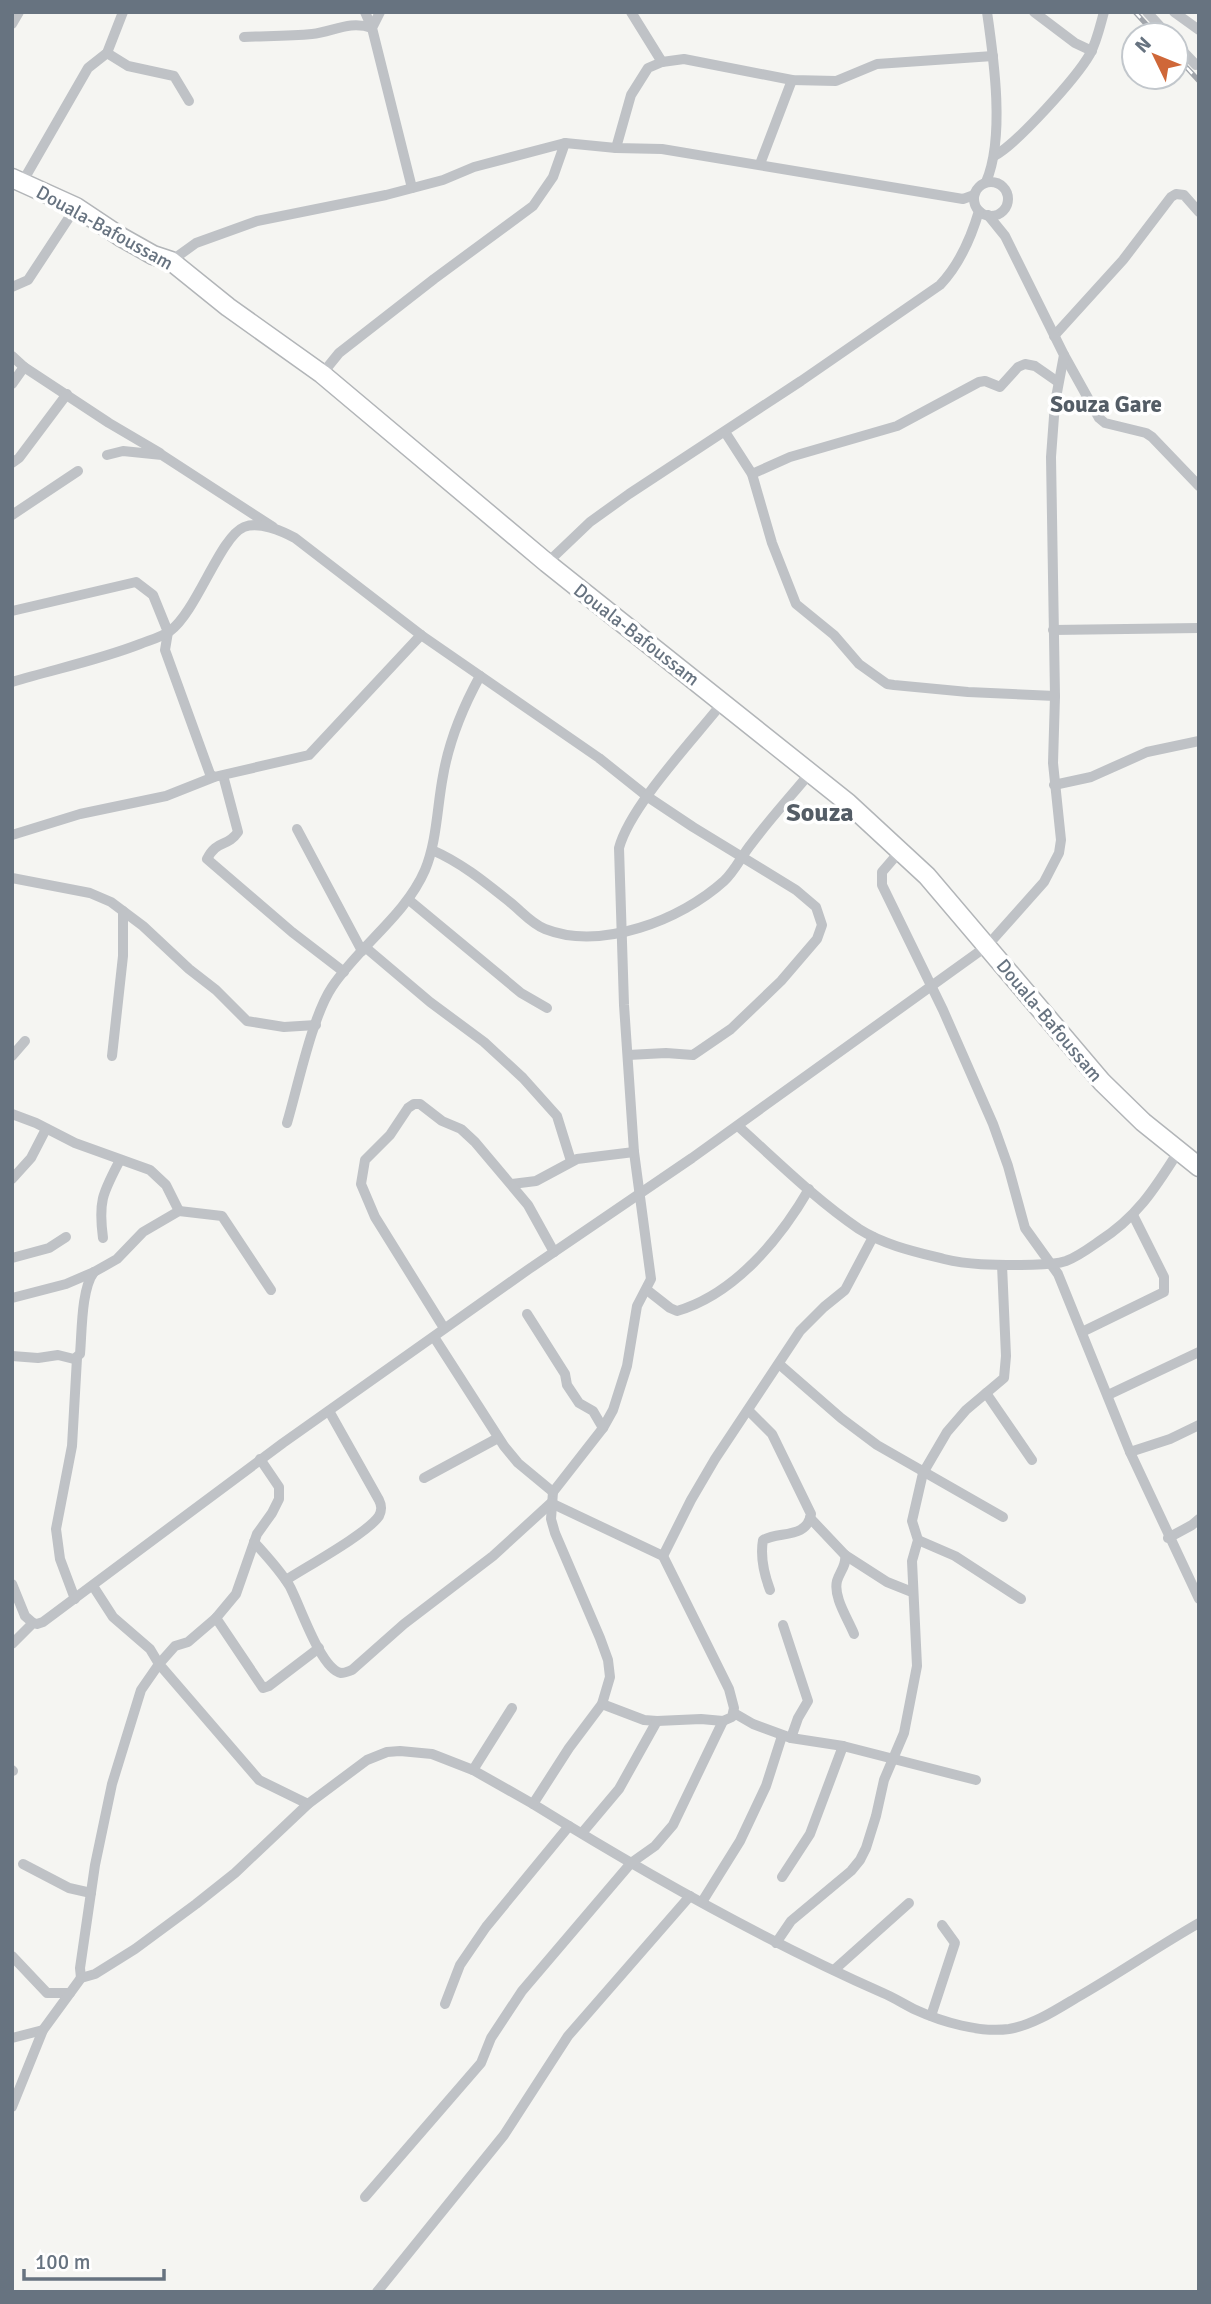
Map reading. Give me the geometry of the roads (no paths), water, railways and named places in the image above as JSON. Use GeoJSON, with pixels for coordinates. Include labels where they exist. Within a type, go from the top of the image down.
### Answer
{"type":"FeatureCollection","features":[{"type":"Feature","properties":{"kind":"highway","name":"Douala-Bafoussam"},"geometry":{"type":"LineString","coordinates":[[18,180],[76,207],[121,237],[153,255],[171,261],[228,307],[321,373],[547,563],[810,773],[901,850],[927,876],[1102,1082],[1178,1152],[1199,1167]]}},
{"type":"Feature","properties":{"kind":"street"},"geometry":{"type":"LineString","coordinates":[[12,24],[19,12]]}},
{"type":"Feature","properties":{"kind":"street"},"geometry":{"type":"LineString","coordinates":[[18,180],[88,68],[107,53],[122,12]]}},
{"type":"Feature","properties":{"kind":"street"},"geometry":{"type":"LineString","coordinates":[[365,12],[372,28],[412,188]]}},
{"type":"Feature","properties":{"kind":"street"},"geometry":{"type":"LineString","coordinates":[[372,28],[380,12]]}},
{"type":"Feature","properties":{"kind":"street"},"geometry":{"type":"LineString","coordinates":[[631,12],[662,62]]}},
{"type":"Feature","properties":{"kind":"street"},"geometry":{"type":"LineString","coordinates":[[986,183],[994,156],[993,56],[987,12]]}},
{"type":"Feature","properties":{"kind":"street"},"geometry":{"type":"LineString","coordinates":[[1034,12],[1075,43],[1092,51]]}},
{"type":"Feature","properties":{"kind":"street"},"geometry":{"type":"LineString","coordinates":[[994,156],[1022,134],[1081,67],[1092,51],[1104,12]]}},
{"type":"Feature","properties":{"kind":"street"},"geometry":{"type":"LineString","coordinates":[[1174,12],[1199,30]]}},
{"type":"Feature","properties":{"kind":"street"},"geometry":{"type":"LineString","coordinates":[[244,37],[314,34],[359,24],[372,28]]}},
{"type":"Feature","properties":{"kind":"street"},"geometry":{"type":"LineString","coordinates":[[107,53],[128,66],[174,76],[189,101]]}},
{"type":"Feature","properties":{"kind":"street"},"geometry":{"type":"LineString","coordinates":[[616,148],[631,95],[648,68],[662,62],[684,60],[792,80],[836,81],[877,64],[993,56]]}},
{"type":"Feature","properties":{"kind":"street"},"geometry":{"type":"LineString","coordinates":[[1190,59],[1196,65]]}},
{"type":"Feature","properties":{"kind":"street"},"geometry":{"type":"LineString","coordinates":[[760,164],[792,80]]}},
{"type":"Feature","properties":{"kind":"street"},"geometry":{"type":"LineString","coordinates":[[321,373],[339,353],[533,206],[553,177],[565,143]]}},
{"type":"Feature","properties":{"kind":"street"},"geometry":{"type":"LineString","coordinates":[[171,261],[196,243],[257,221],[386,195],[443,180],[474,167],[565,143],[662,149],[963,199],[974,195],[981,185],[999,184],[1008,198],[1004,209],[999,213],[984,213]]}},
{"type":"Feature","properties":{"kind":"street"},"geometry":{"type":"LineString","coordinates":[[1054,336],[1123,260],[1171,197],[1176,194],[1184,195],[1199,212]]}},
{"type":"Feature","properties":{"kind":"street"},"geometry":{"type":"LineString","coordinates":[[974,195],[974,200],[1005,236],[1054,336],[1099,418],[1105,423],[1146,433],[1152,437],[1199,486]]}},
{"type":"Feature","properties":{"kind":"street"},"geometry":{"type":"LineString","coordinates":[[12,287],[28,280],[76,207]]}},
{"type":"Feature","properties":{"kind":"street"},"geometry":{"type":"LineString","coordinates":[[547,563],[590,522],[940,285],[950,274],[984,213]]}},
{"type":"Feature","properties":{"kind":"street"},"geometry":{"type":"LineString","coordinates":[[12,1584],[25,1616],[33,1623],[43,1622],[260,1459],[738,1125],[987,946],[1035,894],[1059,853],[1060,825],[1054,785],[1051,457],[1058,382],[1064,355]]}},
{"type":"Feature","properties":{"kind":"street"},"geometry":{"type":"LineString","coordinates":[[12,356],[24,367],[109,423],[313,550],[421,635],[599,758],[648,797],[812,902],[821,916],[822,925],[817,939],[781,981],[745,1016],[696,1054],[628,1055]]}},
{"type":"Feature","properties":{"kind":"street"},"geometry":{"type":"LineString","coordinates":[[752,474],[790,457],[897,426],[979,382],[1000,387],[1018,367],[1025,364],[1035,366],[1058,382]]}},
{"type":"Feature","properties":{"kind":"street"},"geometry":{"type":"LineString","coordinates":[[12,384],[24,367]]}},
{"type":"Feature","properties":{"kind":"street"},"geometry":{"type":"LineString","coordinates":[[12,463],[19,458],[67,394]]}},
{"type":"Feature","properties":{"kind":"street"},"geometry":{"type":"LineString","coordinates":[[725,432],[752,474],[772,543],[796,604],[834,635],[859,664],[876,677],[894,685],[1055,696]]}},
{"type":"Feature","properties":{"kind":"street"},"geometry":{"type":"LineString","coordinates":[[107,455],[123,451],[162,455]]}},
{"type":"Feature","properties":{"kind":"street"},"geometry":{"type":"LineString","coordinates":[[12,515],[78,471]]}},
{"type":"Feature","properties":{"kind":"street"},"geometry":{"type":"LineString","coordinates":[[12,682],[119,652],[168,632],[193,602],[237,532],[247,526],[276,529]]}},
{"type":"Feature","properties":{"kind":"street"},"geometry":{"type":"LineString","coordinates":[[12,611],[136,582],[153,595],[168,632],[166,650],[211,774],[219,778],[238,832],[233,839],[212,849],[207,859],[292,932],[344,972]]}},
{"type":"Feature","properties":{"kind":"street"},"geometry":{"type":"LineString","coordinates":[[1053,630],[1199,628]]}},
{"type":"Feature","properties":{"kind":"street"},"geometry":{"type":"LineString","coordinates":[[12,835],[80,814],[166,796],[219,778],[309,755],[421,635]]}},
{"type":"Feature","properties":{"kind":"street"},"geometry":{"type":"LineString","coordinates":[[286,1123],[328,993],[363,949],[409,900],[424,872],[432,850],[447,759],[458,723],[480,676]]}},
{"type":"Feature","properties":{"kind":"street"},"geometry":{"type":"LineString","coordinates":[[254,1542],[286,1580],[319,1648],[334,1669],[342,1673],[352,1670],[404,1624],[493,1556],[552,1497],[603,1428],[620,1394],[637,1306],[651,1273],[634,1152],[621,932],[619,848],[628,826],[648,797],[723,702]]}},
{"type":"Feature","properties":{"kind":"street"},"geometry":{"type":"LineString","coordinates":[[1054,785],[1091,777],[1147,752],[1199,741]]}},
{"type":"Feature","properties":{"kind":"street"},"geometry":{"type":"LineString","coordinates":[[432,850],[470,870],[532,922],[545,929],[580,937],[621,932],[658,921],[726,879],[810,773]]}},
{"type":"Feature","properties":{"kind":"street"},"geometry":{"type":"LineString","coordinates":[[297,829],[363,949],[484,1042],[523,1078],[557,1116],[571,1161]]}},
{"type":"Feature","properties":{"kind":"street"},"geometry":{"type":"LineString","coordinates":[[901,850],[885,868],[881,881],[993,1124],[1025,1227],[1051,1264],[1082,1332],[1130,1452],[1168,1538],[1199,1599]]}},
{"type":"Feature","properties":{"kind":"street"},"geometry":{"type":"LineString","coordinates":[[12,878],[90,893],[111,902],[216,990],[247,1021],[284,1027],[316,1025]]}},
{"type":"Feature","properties":{"kind":"street"},"geometry":{"type":"LineString","coordinates":[[409,900],[521,993],[547,1008]]}},
{"type":"Feature","properties":{"kind":"street"},"geometry":{"type":"LineString","coordinates":[[112,1056],[122,956],[123,911]]}},
{"type":"Feature","properties":{"kind":"street"},"geometry":{"type":"LineString","coordinates":[[12,1056],[24,1041]]}},
{"type":"Feature","properties":{"kind":"street"},"geometry":{"type":"LineString","coordinates":[[444,1328],[375,1217],[361,1184],[365,1160],[390,1135],[408,1108],[420,1104],[442,1121],[469,1135],[512,1184],[540,1223],[554,1252]]}},
{"type":"Feature","properties":{"kind":"street"},"geometry":{"type":"LineString","coordinates":[[12,1114],[75,1143],[150,1171],[166,1185],[179,1211]]}},
{"type":"Feature","properties":{"kind":"street"},"geometry":{"type":"LineString","coordinates":[[738,1125],[808,1189],[873,1237],[959,1262],[1002,1265],[1051,1264],[1067,1260],[1111,1234],[1133,1215],[1153,1192],[1178,1152]]}},
{"type":"Feature","properties":{"kind":"street"},"geometry":{"type":"LineString","coordinates":[[12,1179],[31,1158],[47,1129]]}},
{"type":"Feature","properties":{"kind":"street"},"geometry":{"type":"LineString","coordinates":[[512,1184],[537,1181],[583,1157],[634,1152]]}},
{"type":"Feature","properties":{"kind":"street"},"geometry":{"type":"LineString","coordinates":[[103,1238],[100,1215],[102,1195],[120,1160]]}},
{"type":"Feature","properties":{"kind":"street"},"geometry":{"type":"LineString","coordinates":[[646,1290],[677,1311],[721,1289],[779,1234],[808,1189]]}},
{"type":"Feature","properties":{"kind":"street"},"geometry":{"type":"LineString","coordinates":[[12,1298],[66,1284],[94,1272],[117,1259],[143,1232],[179,1211],[222,1216],[271,1290]]}},
{"type":"Feature","properties":{"kind":"street"},"geometry":{"type":"LineString","coordinates":[[1082,1332],[1164,1292],[1164,1277],[1133,1215]]}},
{"type":"Feature","properties":{"kind":"street"},"geometry":{"type":"LineString","coordinates":[[12,1258],[48,1248],[66,1237]]}},
{"type":"Feature","properties":{"kind":"street"},"geometry":{"type":"LineString","coordinates":[[663,1556],[703,1478],[811,1319],[845,1290],[873,1237]]}},
{"type":"Feature","properties":{"kind":"street"},"geometry":{"type":"LineString","coordinates":[[776,1943],[791,1921],[860,1860],[876,1816],[884,1780],[904,1733],[917,1667],[912,1560],[918,1540],[912,1521],[923,1473],[947,1432],[966,1410],[1002,1381],[1005,1374],[1002,1265]]}},
{"type":"Feature","properties":{"kind":"street"},"geometry":{"type":"LineString","coordinates":[[75,1599],[60,1559],[56,1529],[72,1446],[77,1358],[80,1354],[86,1296],[94,1272]]}},
{"type":"Feature","properties":{"kind":"street"},"geometry":{"type":"LineString","coordinates":[[527,1314],[565,1374],[567,1385],[579,1403],[593,1411],[603,1428]]}},
{"type":"Feature","properties":{"kind":"street"},"geometry":{"type":"LineString","coordinates":[[434,1337],[498,1438],[518,1463],[552,1497],[663,1556],[723,1676],[734,1713],[723,1721],[657,1721],[644,1720],[602,1704]]}},
{"type":"Feature","properties":{"kind":"street"},"geometry":{"type":"LineString","coordinates":[[1108,1395],[1199,1352]]}},
{"type":"Feature","properties":{"kind":"street"},"geometry":{"type":"LineString","coordinates":[[12,1356],[77,1358]]}},
{"type":"Feature","properties":{"kind":"street"},"geometry":{"type":"LineString","coordinates":[[779,1364],[861,1434],[894,1457],[1003,1517]]}},
{"type":"Feature","properties":{"kind":"street"},"geometry":{"type":"LineString","coordinates":[[986,1393],[1032,1460]]}},
{"type":"Feature","properties":{"kind":"street"},"geometry":{"type":"LineString","coordinates":[[286,1580],[365,1529],[378,1517],[381,1509],[379,1500],[329,1411]]}},
{"type":"Feature","properties":{"kind":"street"},"geometry":{"type":"LineString","coordinates":[[748,1411],[768,1429],[776,1441],[810,1508],[810,1518],[801,1530],[781,1537],[769,1536],[763,1540],[764,1574],[770,1590]]}},
{"type":"Feature","properties":{"kind":"street"},"geometry":{"type":"LineString","coordinates":[[1130,1452],[1199,1425]]}},
{"type":"Feature","properties":{"kind":"street"},"geometry":{"type":"LineString","coordinates":[[424,1478],[498,1438]]}},
{"type":"Feature","properties":{"kind":"street"},"geometry":{"type":"LineString","coordinates":[[81,1978],[79,1968],[112,1784],[141,1690],[175,1646],[188,1642],[216,1618],[236,1594],[257,1534],[276,1506],[280,1493],[275,1479],[260,1459]]}},
{"type":"Feature","properties":{"kind":"street"},"geometry":{"type":"LineString","coordinates":[[533,1804],[562,1758],[602,1704],[610,1677],[608,1660],[555,1533],[551,1519],[552,1497]]}},
{"type":"Feature","properties":{"kind":"street"},"geometry":{"type":"LineString","coordinates":[[810,1518],[845,1555],[887,1581],[912,1592]]}},
{"type":"Feature","properties":{"kind":"street"},"geometry":{"type":"LineString","coordinates":[[1168,1538],[1199,1519]]}},
{"type":"Feature","properties":{"kind":"street"},"geometry":{"type":"LineString","coordinates":[[918,1540],[955,1556],[1021,1599]]}},
{"type":"Feature","properties":{"kind":"street"},"geometry":{"type":"LineString","coordinates":[[845,1555],[846,1562],[836,1585],[854,1634]]}},
{"type":"Feature","properties":{"kind":"street"},"geometry":{"type":"LineString","coordinates":[[93,1586],[113,1617],[150,1649],[159,1664],[259,1780],[308,1804]]}},
{"type":"Feature","properties":{"kind":"street"},"geometry":{"type":"LineString","coordinates":[[216,1618],[258,1683],[265,1688],[319,1648]]}},
{"type":"Feature","properties":{"kind":"street"},"geometry":{"type":"LineString","coordinates":[[12,1644],[33,1623]]}},
{"type":"Feature","properties":{"kind":"street"},"geometry":{"type":"LineString","coordinates":[[702,1902],[740,1841],[787,1737],[808,1701],[783,1625]]}},
{"type":"Feature","properties":{"kind":"street"},"geometry":{"type":"LineString","coordinates":[[473,1770],[512,1708]]}},
{"type":"Feature","properties":{"kind":"street"},"geometry":{"type":"LineString","coordinates":[[734,1713],[787,1737],[843,1746],[976,1780]]}},
{"type":"Feature","properties":{"kind":"street"},"geometry":{"type":"LineString","coordinates":[[582,1833],[619,1789],[657,1721]]}},
{"type":"Feature","properties":{"kind":"street"},"geometry":{"type":"LineString","coordinates":[[365,2197],[481,2063],[491,2038],[522,1992],[631,1863],[655,1846],[673,1825],[723,1721]]}},
{"type":"Feature","properties":{"kind":"street"},"geometry":{"type":"LineString","coordinates":[[782,1877],[810,1834],[843,1746]]}},
{"type":"Feature","properties":{"kind":"street"},"geometry":{"type":"LineString","coordinates":[[12,2107],[43,2030],[81,1978],[95,1973],[135,1949],[196,1904],[235,1873],[308,1804],[367,1760],[387,1752],[432,1755],[473,1770],[631,1863],[776,1943],[931,2016],[977,2027],[1001,2029],[1029,2023],[1114,1976],[1199,1923]]}},
{"type":"Feature","properties":{"kind":"street"},"geometry":{"type":"LineString","coordinates":[[445,2004],[460,1965],[486,1927],[569,1826]]}},
{"type":"Feature","properties":{"kind":"street"},"geometry":{"type":"LineString","coordinates":[[23,1864],[69,1888],[91,1893]]}},
{"type":"Feature","properties":{"kind":"street"},"geometry":{"type":"LineString","coordinates":[[377,2292],[504,2135],[568,2036],[690,1896]]}},
{"type":"Feature","properties":{"kind":"street"},"geometry":{"type":"LineString","coordinates":[[834,1970],[909,1903]]}},
{"type":"Feature","properties":{"kind":"street"},"geometry":{"type":"LineString","coordinates":[[931,2016],[955,1943],[942,1925]]}},
{"type":"Feature","properties":{"kind":"street"},"geometry":{"type":"LineString","coordinates":[[12,1956],[47,1993],[70,1993]]}},
{"type":"Feature","properties":{"kind":"street"},"geometry":{"type":"LineString","coordinates":[[12,2038],[43,2030]]}},
{"type":"Feature","properties":{"kind":"railway"},"geometry":{"type":"LineString","coordinates":[[1135,12],[1143,21]]}},
{"type":"Feature","properties":{"kind":"railway"},"geometry":{"type":"LineString","coordinates":[[1190,71],[1199,81]]}},
{"type":"Feature","properties":{"kind":"district","name":"Souza Gare"},"geometry":{"type":"Point","coordinates":[1106,404]}},
{"type":"Feature","properties":{"kind":"district","name":"Souza"},"geometry":{"type":"Point","coordinates":[820,812]}}]}
